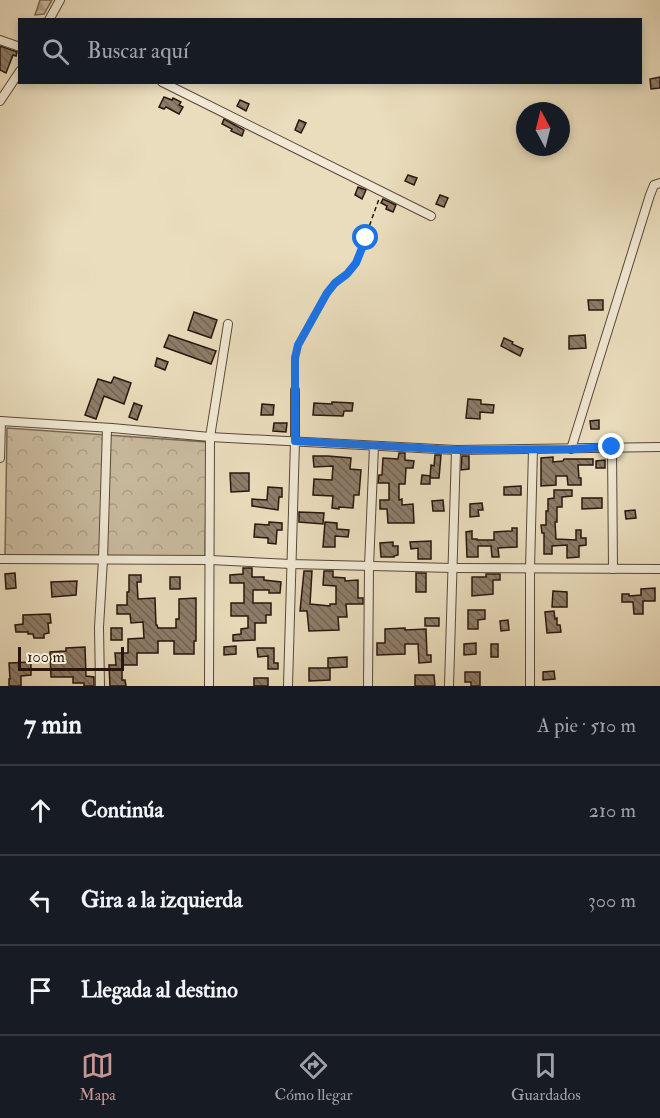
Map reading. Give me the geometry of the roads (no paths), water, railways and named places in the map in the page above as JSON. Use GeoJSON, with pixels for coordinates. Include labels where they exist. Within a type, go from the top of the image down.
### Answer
{"type":"FeatureCollection","features":[{"type":"Feature","properties":{"kind":"street"},"geometry":{"type":"LineString","coordinates":[[50,18],[60,0]]}},
{"type":"Feature","properties":{"kind":"street"},"geometry":{"type":"LineString","coordinates":[[0,40],[18,46]]}},
{"type":"Feature","properties":{"kind":"street"},"geometry":{"type":"LineString","coordinates":[[0,101],[18,73]]}},
{"type":"Feature","properties":{"kind":"street"},"geometry":{"type":"LineString","coordinates":[[166,84],[431,216]]}},
{"type":"Feature","properties":{"kind":"street"},"geometry":{"type":"LineString","coordinates":[[571,449],[650,195],[654,185],[660,183]]}},
{"type":"Feature","properties":{"kind":"street"},"geometry":{"type":"LineString","coordinates":[[209,686],[210,437],[228,324]]}},
{"type":"Feature","properties":{"kind":"street"},"geometry":{"type":"LineString","coordinates":[[288,686],[295,390]]}},
{"type":"Feature","properties":{"kind":"street"},"geometry":{"type":"LineString","coordinates":[[0,458],[0,421],[210,437],[456,450],[660,447]]}},
{"type":"Feature","properties":{"kind":"street"},"geometry":{"type":"LineString","coordinates":[[100,686],[99,627],[107,428]]}},
{"type":"Feature","properties":{"kind":"street"},"geometry":{"type":"LineString","coordinates":[[368,686],[369,566],[374,446]]}},
{"type":"Feature","properties":{"kind":"street"},"geometry":{"type":"LineString","coordinates":[[612,447],[613,569]]}},
{"type":"Feature","properties":{"kind":"street"},"geometry":{"type":"LineString","coordinates":[[531,686],[530,569],[533,449]]}},
{"type":"Feature","properties":{"kind":"street"},"geometry":{"type":"LineString","coordinates":[[449,686],[456,450]]}},
{"type":"Feature","properties":{"kind":"street"},"geometry":{"type":"LineString","coordinates":[[0,559],[210,560],[453,568],[660,569]]}}]}
